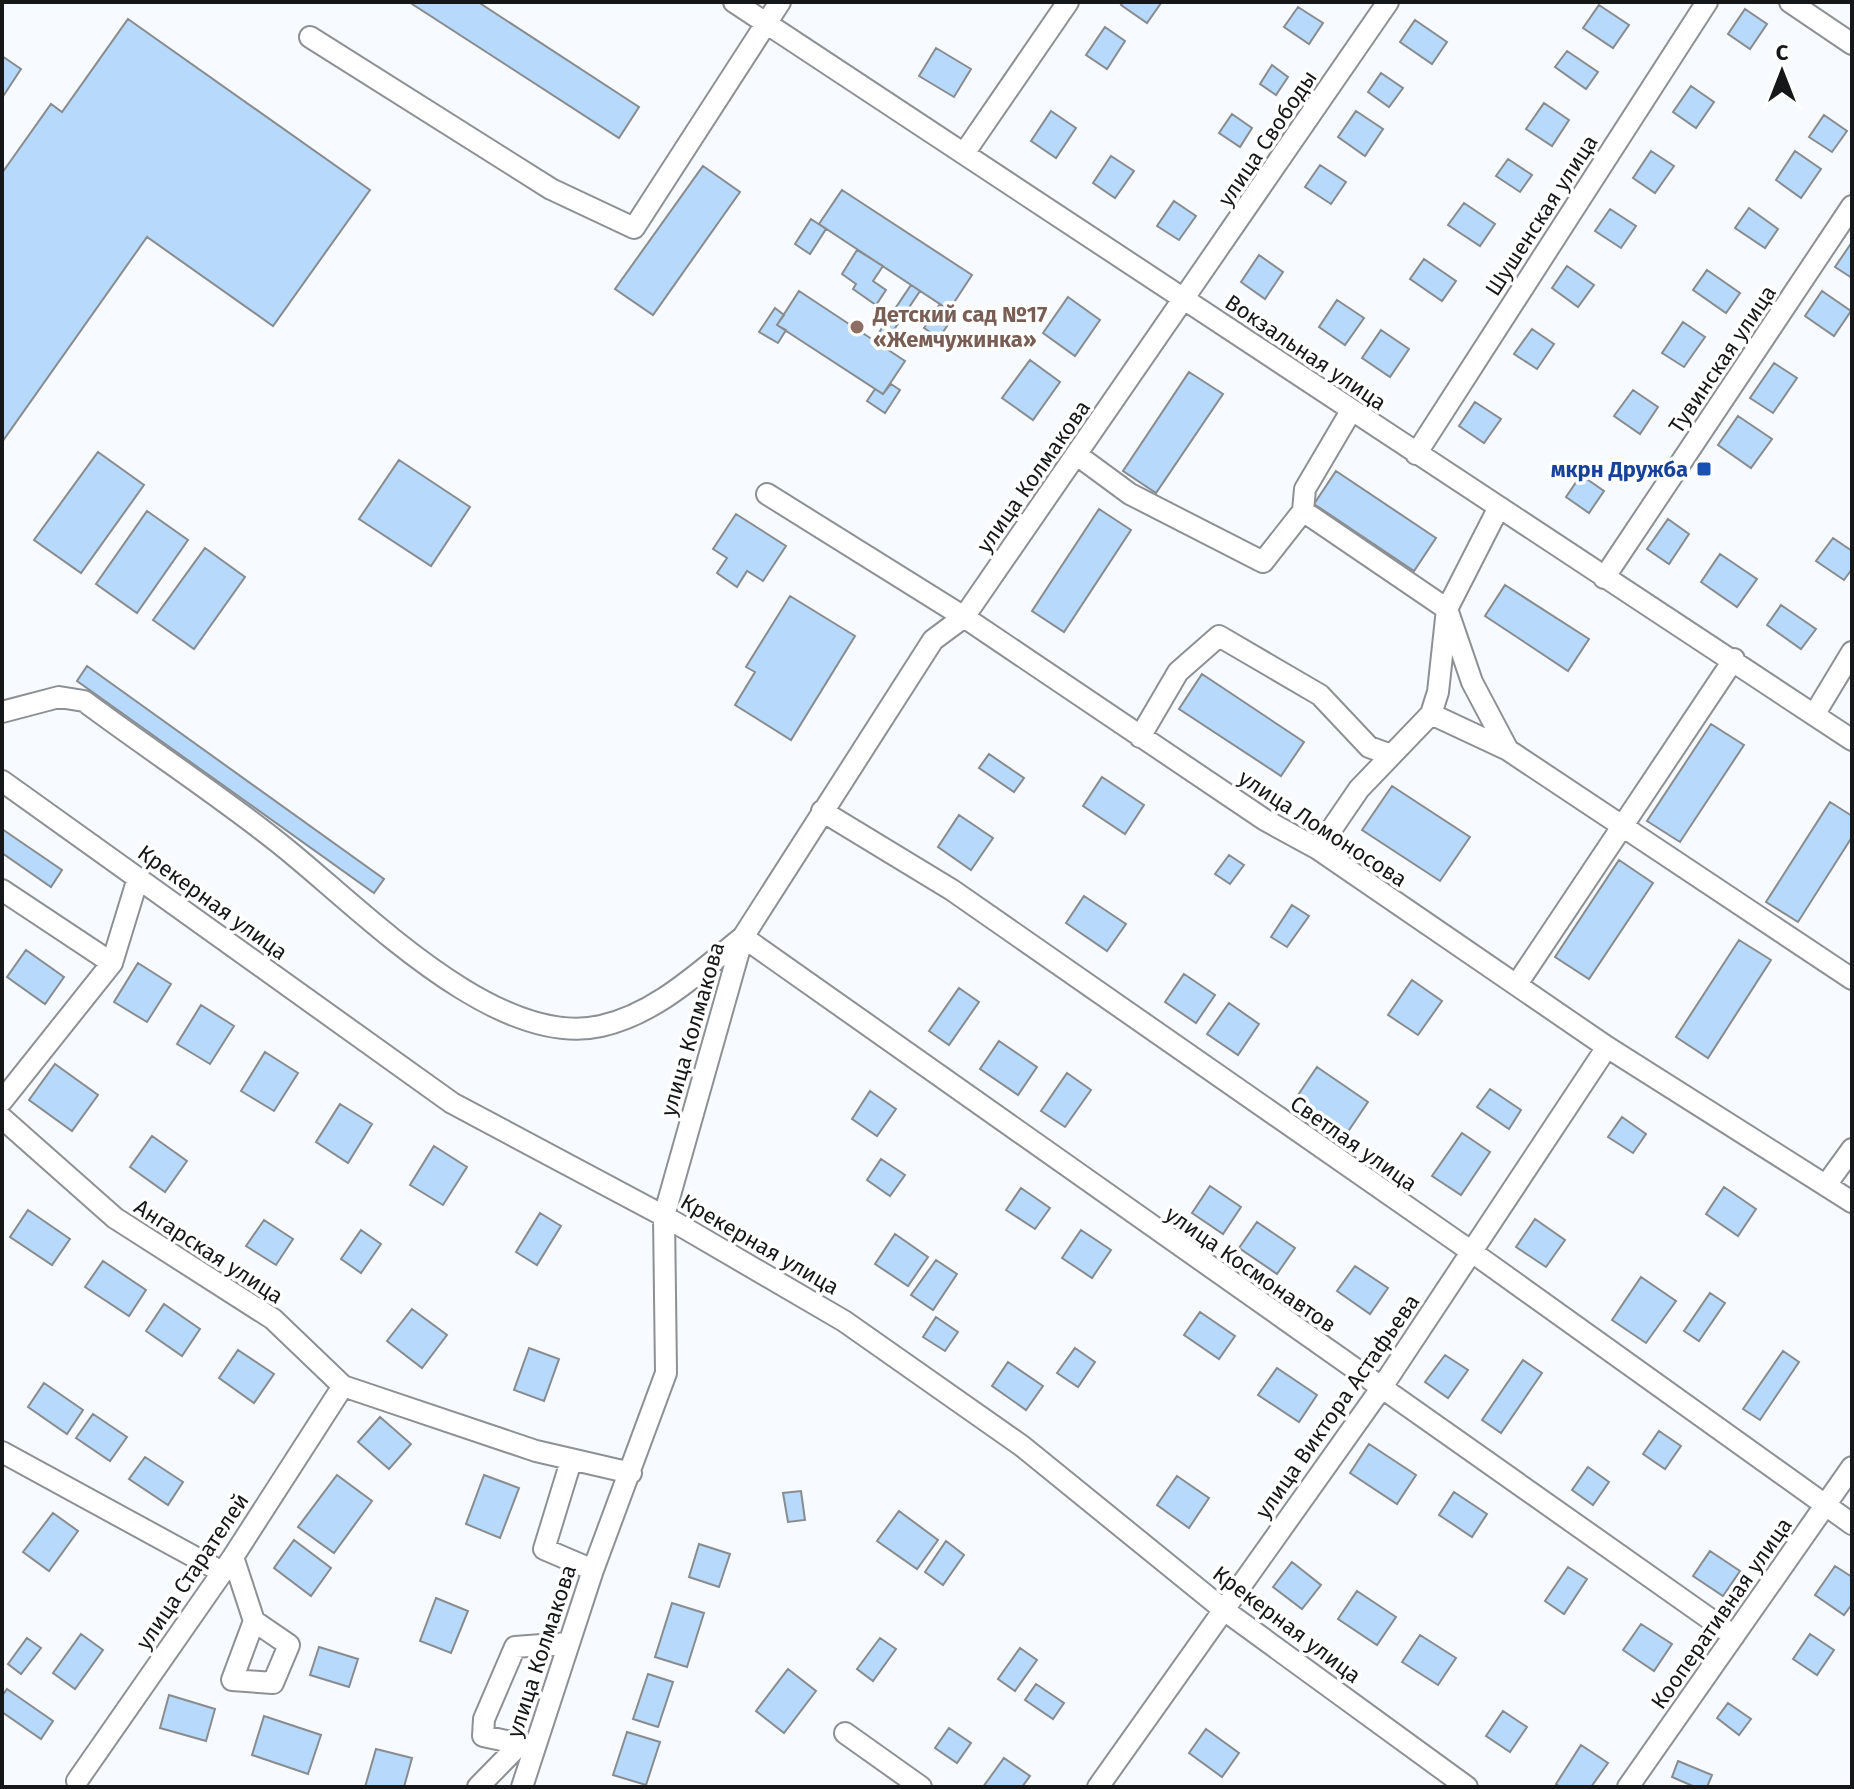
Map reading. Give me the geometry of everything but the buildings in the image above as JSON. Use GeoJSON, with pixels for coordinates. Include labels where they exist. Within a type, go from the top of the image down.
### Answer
{"type":"FeatureCollection","features":[{"type":"Feature","properties":{"kind":"street","name":"Вокзальная улица"},"geometry":{"type":"LineString","coordinates":[[734,2],[965,152],[1604,578],[1734,659],[1852,740]]}},
{"type":"Feature","properties":{"kind":"street"},"geometry":{"type":"LineString","coordinates":[[310,37],[551,189],[634,228],[780,2]]}},
{"type":"Feature","properties":{"kind":"street"},"geometry":{"type":"LineString","coordinates":[[965,152],[1068,2]]}},
{"type":"Feature","properties":{"kind":"street","name":"улица Свободы"},"geometry":{"type":"LineString","coordinates":[[1185,300],[1388,2]]}},
{"type":"Feature","properties":{"kind":"street","name":"Шушенская улица"},"geometry":{"type":"LineString","coordinates":[[1416,454],[1707,2]]}},
{"type":"Feature","properties":{"kind":"street"},"geometry":{"type":"LineString","coordinates":[[1790,2],[1852,44]]}},
{"type":"Feature","properties":{"kind":"street","name":"Тувинская улица"},"geometry":{"type":"LineString","coordinates":[[1604,578],[1852,206]]}},
{"type":"Feature","properties":{"kind":"street","name":"улица Колмакова"},"geometry":{"type":"LineString","coordinates":[[522,1787],[527,1746],[569,1643],[666,1373],[664,1216],[743,937],[933,640],[964,617],[1185,300]]}},
{"type":"Feature","properties":{"kind":"street"},"geometry":{"type":"LineString","coordinates":[[1077,455],[1130,494],[1263,562],[1303,511],[1305,489],[1351,411]]}},
{"type":"Feature","properties":{"kind":"street","name":"улица Ломоносова"},"geometry":{"type":"LineString","coordinates":[[767,494],[964,617],[1265,820],[1318,849],[1607,1047],[1852,1202]]}},
{"type":"Feature","properties":{"kind":"street"},"geometry":{"type":"LineString","coordinates":[[1318,849],[1359,789],[1431,714],[1438,692],[1447,609],[1499,507]]}},
{"type":"Feature","properties":{"kind":"street"},"geometry":{"type":"LineString","coordinates":[[1303,511],[1447,609],[1472,682],[1508,750]]}},
{"type":"Feature","properties":{"kind":"street"},"geometry":{"type":"LineString","coordinates":[[1140,737],[1178,672],[1219,636],[1320,695],[1369,747],[1391,755]]}},
{"type":"Feature","properties":{"kind":"street"},"geometry":{"type":"LineString","coordinates":[[1814,715],[1852,652]]}},
{"type":"Feature","properties":{"kind":"street"},"geometry":{"type":"LineString","coordinates":[[1517,984],[1734,659]]}},
{"type":"Feature","properties":{"kind":"street"},"geometry":{"type":"LineString","coordinates":[[2,712],[59,697],[84,701],[274,838],[446,982],[541,1026],[599,1027],[640,1013],[743,937]]}},
{"type":"Feature","properties":{"kind":"street"},"geometry":{"type":"LineString","coordinates":[[1431,714],[1508,750],[1852,979]]}},
{"type":"Feature","properties":{"kind":"street","name":"Крекерная улица"},"geometry":{"type":"LineString","coordinates":[[2,781],[452,1103],[664,1216],[844,1321],[1022,1446],[1224,1610],[1467,1787]]}},
{"type":"Feature","properties":{"kind":"street","name":"Светлая улица"},"geometry":{"type":"LineString","coordinates":[[822,811],[952,890],[1472,1252],[1852,1524]]}},
{"type":"Feature","properties":{"kind":"street"},"geometry":{"type":"LineString","coordinates":[[2,1101],[112,963],[138,878]]}},
{"type":"Feature","properties":{"kind":"street"},"geometry":{"type":"LineString","coordinates":[[2,890],[112,963]]}},
{"type":"Feature","properties":{"kind":"street","name":"улица Космонавтов"},"geometry":{"type":"LineString","coordinates":[[743,937],[1380,1390],[1734,1636]]}},
{"type":"Feature","properties":{"kind":"street","name":"улица Виктора Астафьева"},"geometry":{"type":"LineString","coordinates":[[1098,1787],[1380,1390],[1607,1047]]}},
{"type":"Feature","properties":{"kind":"street","name":"Ангарская улица"},"geometry":{"type":"LineString","coordinates":[[2,1118],[115,1218],[273,1319],[343,1386],[571,1461],[631,1473]]}},
{"type":"Feature","properties":{"kind":"street"},"geometry":{"type":"LineString","coordinates":[[1826,1185],[1852,1149]]}},
{"type":"Feature","properties":{"kind":"street","name":"улица Старателей"},"geometry":{"type":"LineString","coordinates":[[77,1781],[227,1564],[343,1386]]}},
{"type":"Feature","properties":{"kind":"street"},"geometry":{"type":"LineString","coordinates":[[2,1452],[227,1564],[254,1621]]}},
{"type":"Feature","properties":{"kind":"street"},"geometry":{"type":"LineString","coordinates":[[571,1461],[544,1549],[593,1570]]}},
{"type":"Feature","properties":{"kind":"street","name":"Кооперативная улица"},"geometry":{"type":"LineString","coordinates":[[1628,1787],[1852,1467]]}},
{"type":"Feature","properties":{"kind":"street"},"geometry":{"type":"LineString","coordinates":[[527,1746],[483,1736],[484,1719],[500,1674],[515,1647],[569,1643]]}},
{"type":"Feature","properties":{"kind":"street"},"geometry":{"type":"LineString","coordinates":[[845,1733],[921,1787]]}},
{"type":"Feature","properties":{"kind":"street"},"geometry":{"type":"LineString","coordinates":[[478,1787],[527,1746]]}},
{"type":"Feature","properties":{"kind":"place","name":"Детский сад №17 «Жемчужинка»"},"geometry":{"type":"Point","coordinates":[857,327]}},
{"type":"Feature","properties":{"kind":"place","name":"мкрн Дружба"},"geometry":{"type":"Point","coordinates":[1704,469]}}]}
